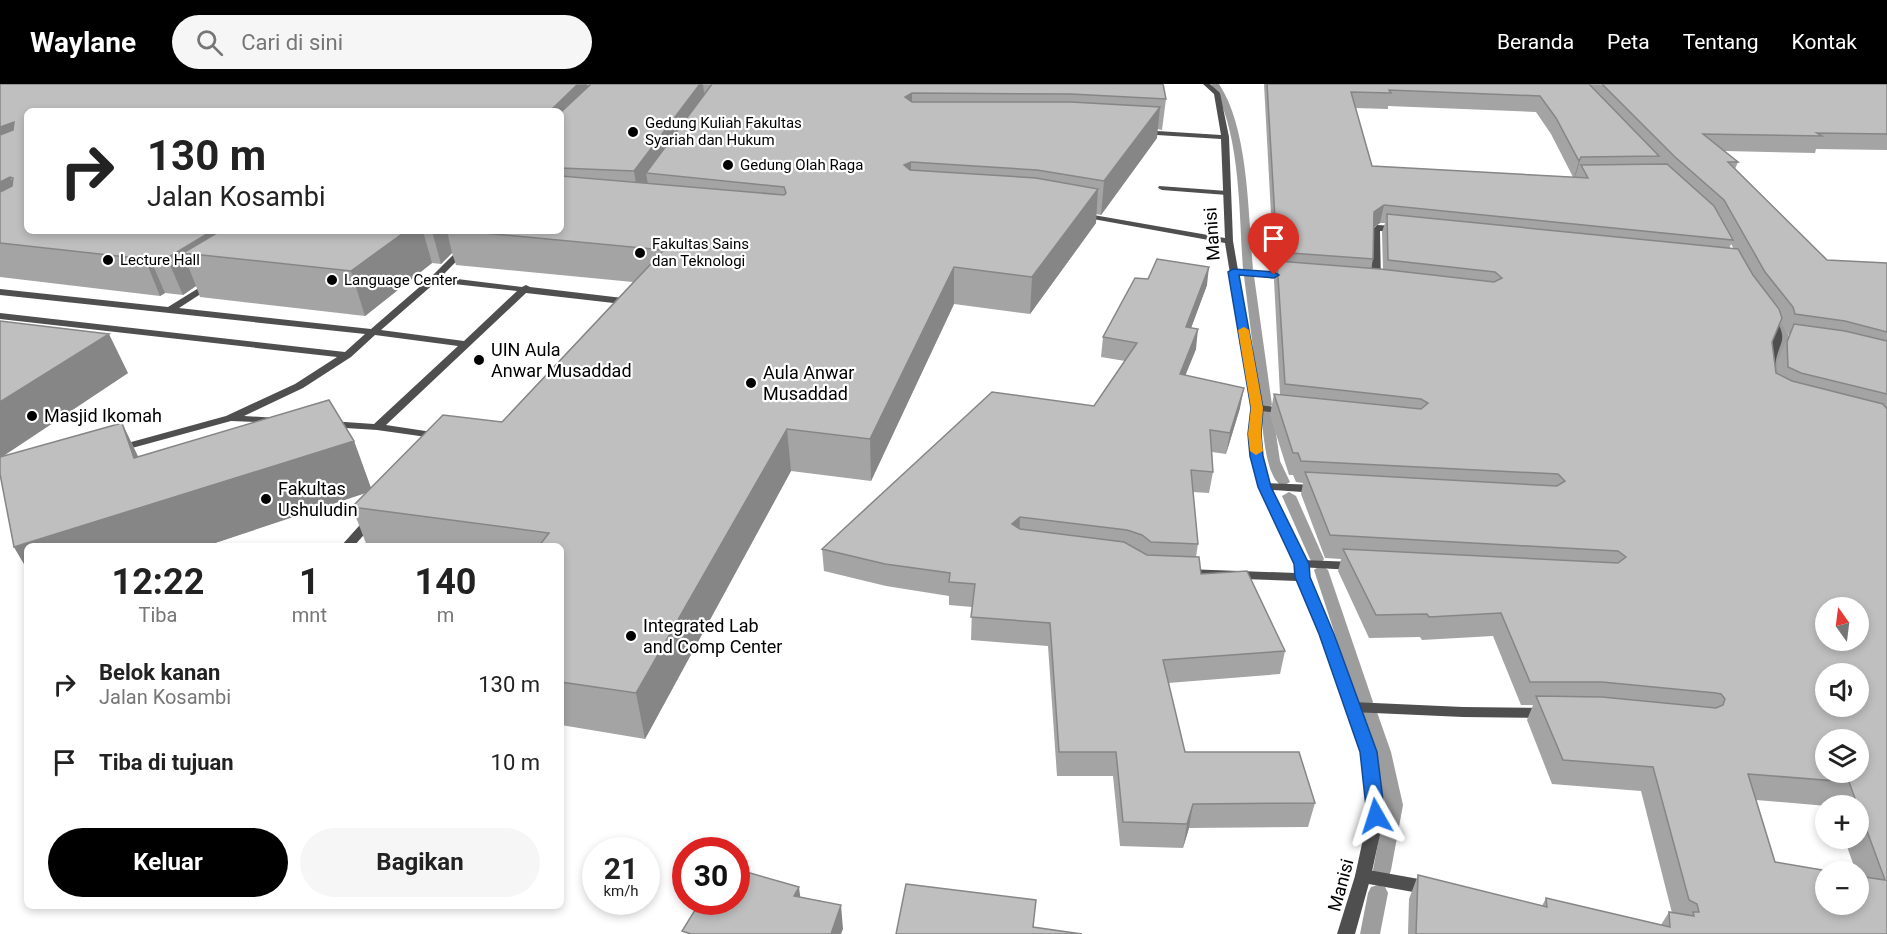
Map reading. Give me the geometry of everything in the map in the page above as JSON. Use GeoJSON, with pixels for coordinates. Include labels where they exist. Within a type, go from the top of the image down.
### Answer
{"type":"FeatureCollection","features":[{"type":"Feature","properties":{"kind":"street","name":"Manisi"},"geometry":{"type":"LineString","coordinates":[[1206,84],[1216,93],[1225,137],[1229,241],[1257,408],[1254,434],[1264,487],[1302,570],[1369,752],[1376,816],[1363,876],[1346,934]]}},
{"type":"Feature","properties":{"kind":"street"},"geometry":{"type":"LineString","coordinates":[[1136,132],[1225,137]]}},
{"type":"Feature","properties":{"kind":"street"},"geometry":{"type":"LineString","coordinates":[[1162,188],[1227,193]]}},
{"type":"Feature","properties":{"kind":"street"},"geometry":{"type":"LineString","coordinates":[[1068,213],[1229,241]]}},
{"type":"Feature","properties":{"kind":"street"},"geometry":{"type":"LineString","coordinates":[[1388,285],[1371,283],[1376,230],[1380,227],[1404,230]]}},
{"type":"Feature","properties":{"kind":"street"},"geometry":{"type":"LineString","coordinates":[[104,452],[230,418],[299,386],[346,355],[434,279],[479,234]]}},
{"type":"Feature","properties":{"kind":"street"},"geometry":{"type":"LineString","coordinates":[[459,243],[470,244]]}},
{"type":"Feature","properties":{"kind":"street"},"geometry":{"type":"LineString","coordinates":[[1233,272],[1304,277]]}},
{"type":"Feature","properties":{"kind":"street"},"geometry":{"type":"LineString","coordinates":[[434,279],[631,302],[635,306],[627,318]]}},
{"type":"Feature","properties":{"kind":"street"},"geometry":{"type":"LineString","coordinates":[[168,311],[216,280]]}},
{"type":"Feature","properties":{"kind":"street"},"geometry":{"type":"LineString","coordinates":[[377,427],[526,288]]}},
{"type":"Feature","properties":{"kind":"street"},"geometry":{"type":"LineString","coordinates":[[0,292],[467,344]]}},
{"type":"Feature","properties":{"kind":"street"},"geometry":{"type":"LineString","coordinates":[[1764,310],[1785,338],[1770,362],[1770,381]]}},
{"type":"Feature","properties":{"kind":"street"},"geometry":{"type":"LineString","coordinates":[[0,316],[346,355]]}},
{"type":"Feature","properties":{"kind":"street"},"geometry":{"type":"LineString","coordinates":[[1257,408],[1302,413]]}},
{"type":"Feature","properties":{"kind":"street"},"geometry":{"type":"LineString","coordinates":[[230,418],[287,422]]}},
{"type":"Feature","properties":{"kind":"street"},"geometry":{"type":"LineString","coordinates":[[320,424],[377,427],[448,440]]}},
{"type":"Feature","properties":{"kind":"street"},"geometry":{"type":"LineString","coordinates":[[1264,487],[1334,489]]}},
{"type":"Feature","properties":{"kind":"street"},"geometry":{"type":"LineString","coordinates":[[350,543],[378,512]]}},
{"type":"Feature","properties":{"kind":"street"},"geometry":{"type":"LineString","coordinates":[[1167,572],[1373,567]]}},
{"type":"Feature","properties":{"kind":"street"},"geometry":{"type":"LineString","coordinates":[[1352,707],[1556,713]]}},
{"type":"Feature","properties":{"kind":"street"},"geometry":{"type":"LineString","coordinates":[[1363,876],[1444,891]]}},
{"type":"Feature","properties":{"kind":"building"},"geometry":{"type":"Polygon","coordinates":[[[0,84],[578,84],[553,108],[24,108],[24,234],[207,234],[167,258],[149,256],[145,259],[0,243],[0,192],[12,186],[13,178],[10,177],[0,182],[0,135],[13,130],[14,122],[0,127],[0,84]]]}},
{"type":"Feature","properties":{"kind":"building"},"geometry":{"type":"Polygon","coordinates":[[[591,84],[700,84],[634,171],[564,168],[564,109],[591,84]]]}},
{"type":"Feature","properties":{"kind":"building"},"geometry":{"type":"Polygon","coordinates":[[[712,84],[1163,84],[1166,99],[1071,94],[912,93],[905,97],[912,102],[1071,102],[1160,107],[1104,181],[1037,170],[911,162],[904,165],[910,170],[1036,178],[1098,189],[1032,277],[954,267],[870,439],[787,429],[636,693],[564,682],[564,543],[541,543],[549,533],[352,507],[443,415],[502,422],[664,250],[495,234],[564,234],[564,176],[784,195],[786,193],[784,187],[646,173],[712,84]]]}},
{"type":"Feature","properties":{"kind":"building"},"geometry":{"type":"Polygon","coordinates":[[[1267,84],[1589,84],[1659,156],[1581,157],[1579,161],[1556,118],[1540,96],[1389,90],[1391,93],[1351,92],[1372,166],[1588,178],[1581,165],[1667,164],[1714,206],[1733,240],[1384,205],[1374,212],[1373,259],[1277,252],[1267,84]]]}},
{"type":"Feature","properties":{"kind":"building"},"geometry":{"type":"Polygon","coordinates":[[[1602,84],[1887,84],[1887,134],[1817,133],[1822,136],[1703,134],[1738,162],[1728,162],[1827,260],[1887,263],[1887,332],[1845,321],[1795,314],[1793,307],[1765,272],[1724,200],[1675,157],[1602,84]]]}},
{"type":"Feature","properties":{"kind":"building"},"geometry":{"type":"Polygon","coordinates":[[[1387,214],[1738,249],[1753,275],[1779,309],[1782,318],[1772,342],[1776,373],[1792,381],[1883,404],[1887,409],[1887,934],[1416,934],[1418,875],[1547,907],[1546,898],[1670,927],[1669,912],[1694,916],[1693,912],[1699,912],[1697,904],[1689,900],[1653,767],[1563,760],[1536,696],[1602,697],[1716,708],[1723,705],[1725,699],[1721,694],[1716,693],[1602,682],[1530,682],[1501,613],[1429,617],[1427,614],[1376,615],[1343,549],[1618,563],[1626,557],[1618,551],[1330,535],[1305,472],[1557,486],[1565,481],[1558,474],[1301,461],[1298,453],[1293,453],[1274,394],[1421,409],[1428,403],[1421,399],[1285,384],[1277,261],[1380,269],[1494,282],[1502,278],[1495,272],[1388,260],[1387,214]],[[1815,729],[1815,779],[1748,774],[1775,862],[1815,869],[1815,915],[1869,915],[1869,878],[1885,880],[1869,836],[1869,795],[1854,795],[1849,783],[1869,783],[1869,729],[1815,729]]]}},
{"type":"Feature","properties":{"kind":"building"},"geometry":{"type":"Polygon","coordinates":[[[215,234],[402,234],[351,271],[183,253],[215,234]]]}},
{"type":"Feature","properties":{"kind":"building"},"geometry":{"type":"Polygon","coordinates":[[[1157,259],[1209,267],[1186,327],[1198,329],[1180,374],[1244,388],[1230,433],[1210,430],[1213,472],[1191,470],[1198,544],[1151,542],[1142,535],[1127,530],[1020,517],[1012,524],[1020,529],[1124,542],[1147,555],[1199,557],[1201,574],[1247,571],[1285,651],[1163,660],[1185,752],[1299,752],[1315,803],[1193,804],[1187,824],[1123,822],[1116,752],[1059,752],[1050,623],[971,617],[975,584],[949,582],[950,573],[885,564],[822,549],[992,392],[1094,406],[1137,343],[1103,337],[1135,278],[1148,279],[1157,259]]]}},
{"type":"Feature","properties":{"kind":"building"},"geometry":{"type":"Polygon","coordinates":[[[0,321],[109,334],[0,402],[0,321]]]}},
{"type":"Feature","properties":{"kind":"building"},"geometry":{"type":"Polygon","coordinates":[[[1794,324],[1845,331],[1887,341],[1887,394],[1801,373],[1788,367],[1787,342],[1794,324]]]}},
{"type":"Feature","properties":{"kind":"building"},"geometry":{"type":"Polygon","coordinates":[[[329,400],[354,441],[14,547],[0,474],[0,457],[122,423],[134,458],[329,400]]]}},
{"type":"Feature","properties":{"kind":"building"},"geometry":{"type":"Polygon","coordinates":[[[750,873],[799,887],[794,896],[841,905],[831,934],[691,934],[682,931],[692,915],[750,915],[750,873]]]}},
{"type":"Feature","properties":{"kind":"building"},"geometry":{"type":"Polygon","coordinates":[[[906,884],[1036,900],[1033,927],[1082,934],[896,934],[906,884]]]}},
{"type":"Feature","properties":{"kind":"waterway"},"geometry":{"type":"LineString","coordinates":[[1215,84],[1224,97],[1236,143],[1248,269]]}},
{"type":"Feature","properties":{"kind":"waterway"},"geometry":{"type":"LineString","coordinates":[[1249,276],[1266,405]]}},
{"type":"Feature","properties":{"kind":"waterway"},"geometry":{"type":"LineString","coordinates":[[1770,310],[1784,330],[1783,336]]}},
{"type":"Feature","properties":{"kind":"waterway"},"geometry":{"type":"LineString","coordinates":[[1782,340],[1777,370],[1784,387]]}},
{"type":"Feature","properties":{"kind":"waterway"},"geometry":{"type":"LineString","coordinates":[[1267,413],[1274,461],[1283,482]]}},
{"type":"Feature","properties":{"kind":"waterway"},"geometry":{"type":"LineString","coordinates":[[1289,496],[1317,559]]}},
{"type":"Feature","properties":{"kind":"waterway"},"geometry":{"type":"LineString","coordinates":[[1321,570],[1365,702]]}},
{"type":"Feature","properties":{"kind":"waterway"},"geometry":{"type":"LineString","coordinates":[[1370,715],[1382,752],[1394,805],[1382,870]]}},
{"type":"Feature","properties":{"kind":"waterway"},"geometry":{"type":"LineString","coordinates":[[1370,934],[1378,893]]}},
{"type":"Feature","properties":{"kind":"slow traffic"},"geometry":{"type":"LineString","coordinates":[[1244,330],[1257,408],[1254,434],[1256,451]]}},
{"type":"Feature","properties":{"kind":"place","name":"Gedung Kuliah Fakultas Syariah dan Hukum"},"geometry":{"type":"Point","coordinates":[633,132]}},
{"type":"Feature","properties":{"kind":"place","name":"Gedung Olah Raga"},"geometry":{"type":"Point","coordinates":[728,165]}},
{"type":"Feature","properties":{"kind":"place","name":"Fakultas Sains dan Teknologi"},"geometry":{"type":"Point","coordinates":[640,253]}},
{"type":"Feature","properties":{"kind":"place","name":"Lecture Hall"},"geometry":{"type":"Point","coordinates":[108,260]}},
{"type":"Feature","properties":{"kind":"place","name":"Language Center"},"geometry":{"type":"Point","coordinates":[332,280]}},
{"type":"Feature","properties":{"kind":"place","name":"UIN Aula Anwar Musaddad"},"geometry":{"type":"Point","coordinates":[479,360]}},
{"type":"Feature","properties":{"kind":"place","name":"Aula Anwar Musaddad"},"geometry":{"type":"Point","coordinates":[751,383]}},
{"type":"Feature","properties":{"kind":"place","name":"Masjid Ikomah"},"geometry":{"type":"Point","coordinates":[32,416]}},
{"type":"Feature","properties":{"kind":"place","name":"Fakultas Ushuludin"},"geometry":{"type":"Point","coordinates":[266,499]}},
{"type":"Feature","properties":{"kind":"place","name":"Integrated Lab and Comp Center"},"geometry":{"type":"Point","coordinates":[631,636]}},
{"type":"Feature","properties":{"kind":"route"},"geometry":{"type":"LineString","coordinates":[[1274,275],[1233,272],[1257,408],[1254,434],[1257,456],[1264,487],[1302,564],[1303,577],[1327,634],[1369,752],[1376,816]]}}]}
